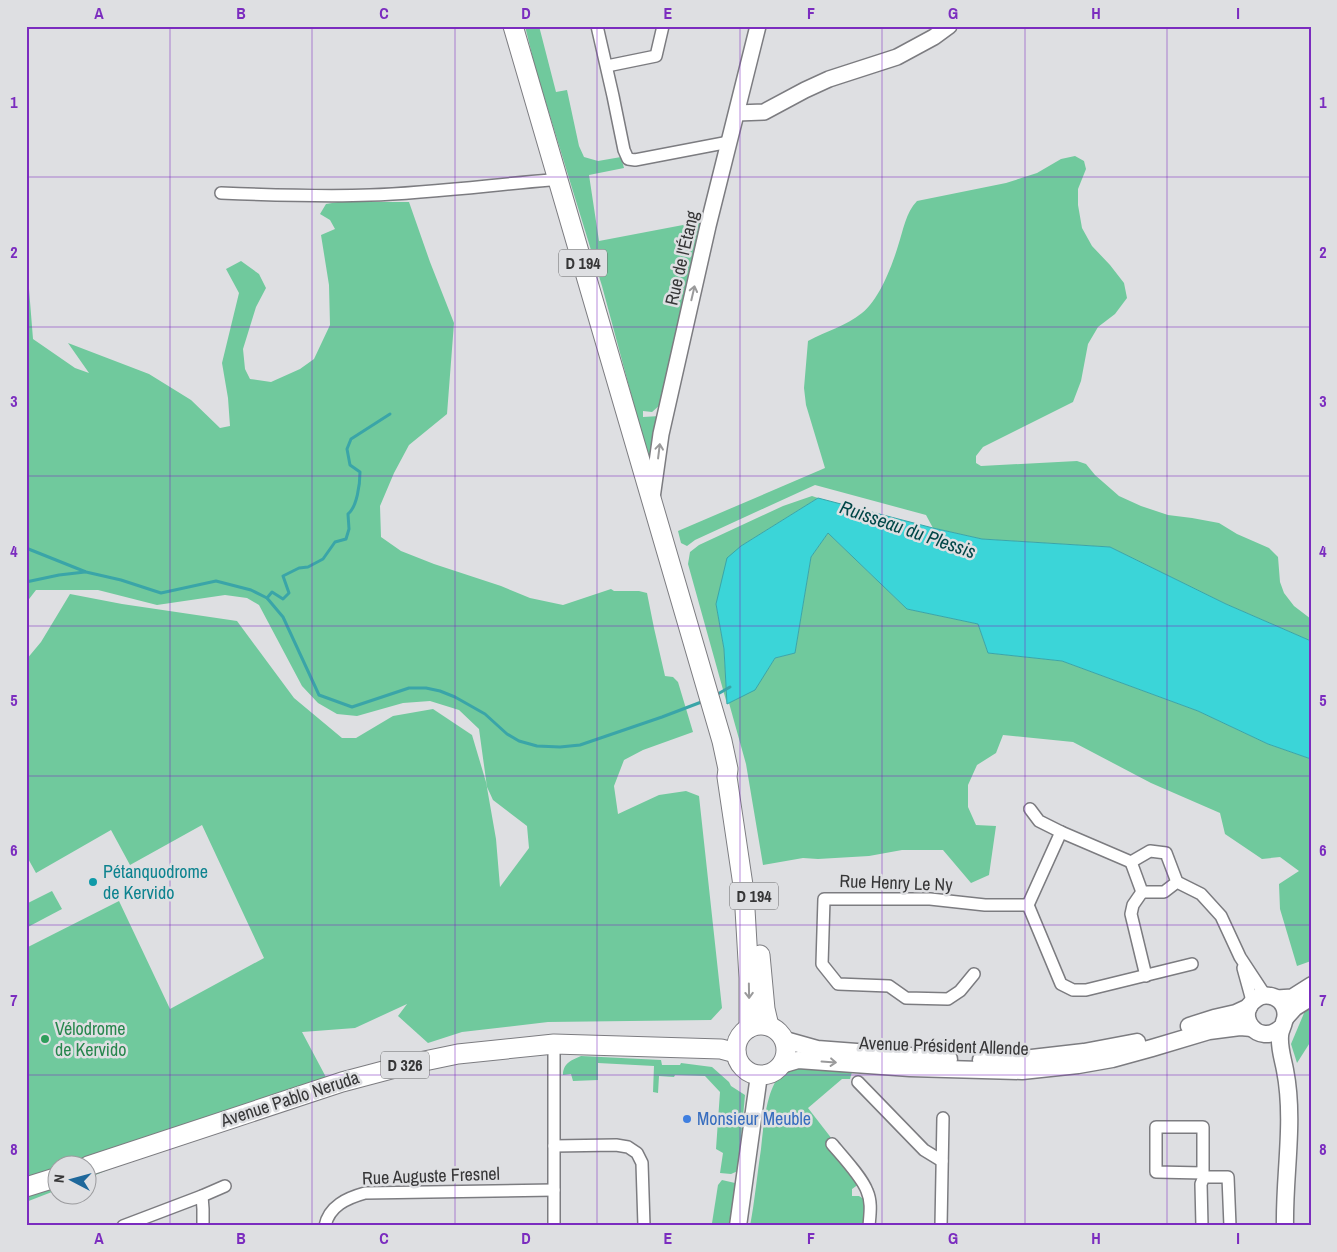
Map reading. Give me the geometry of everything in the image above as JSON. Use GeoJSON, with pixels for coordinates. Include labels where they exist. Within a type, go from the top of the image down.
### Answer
{"type":"FeatureCollection","features":[{"type":"Feature","properties":{"kind":"main road","name":"D 194"},"geometry":{"type":"LineString","coordinates":[[513,26],[722,740],[728,769],[744,892],[749,978],[749,1028]]}},
{"type":"Feature","properties":{"kind":"main road","name":"D 194"},"geometry":{"type":"LineString","coordinates":[[728,769],[734,776],[752,871],[765,1009],[769,1026]]}},
{"type":"Feature","properties":{"kind":"main road"},"geometry":{"type":"LineString","coordinates":[[1261,1001],[1281,1002],[1285,1008],[1284,1022],[1279,1034],[1287,1082],[1289,1127],[1285,1221],[1281,1163],[1280,1089],[1276,1066],[1268,1044],[1248,1023],[1247,1017],[1261,1001]]}},
{"type":"Feature","properties":{"kind":"main road","name":"Avenue Président Allende"},"geometry":{"type":"LineString","coordinates":[[785,1040],[816,1050],[965,1060],[1023,1059],[1084,1052],[1144,1041],[1214,1018],[1236,1013],[1261,1001]]}},
{"type":"Feature","properties":{"kind":"main road"},"geometry":{"type":"LineString","coordinates":[[1257,1031],[1271,1034],[1277,1032],[1284,1022]]}},
{"type":"Feature","properties":{"kind":"main road"},"geometry":{"type":"LineString","coordinates":[[757,1025],[769,1026],[779,1031],[785,1040],[786,1051],[784,1061],[770,1074],[760,1075],[749,1072],[740,1064],[736,1053],[737,1043],[741,1035],[749,1028],[757,1025]]}},
{"type":"Feature","properties":{"kind":"main road","name":"Avenue Président Allende"},"geometry":{"type":"LineString","coordinates":[[781,1065],[798,1060],[910,1068],[1022,1071],[1112,1059],[1209,1031],[1240,1027],[1257,1031]]}},
{"type":"Feature","properties":{"kind":"main road","name":"Avenue Pablo Neruda"},"geometry":{"type":"LineString","coordinates":[[98,1163],[342,1082],[410,1064],[458,1054],[554,1044],[721,1050],[736,1053]]}},
{"type":"Feature","properties":{"kind":"main road"},"geometry":{"type":"LineString","coordinates":[[738,1226],[760,1075]]}},
{"type":"Feature","properties":{"kind":"main road"},"geometry":{"type":"LineString","coordinates":[[26,1187],[48,1180]]}},
{"type":"Feature","properties":{"kind":"street"},"geometry":{"type":"LineString","coordinates":[[597,26],[624,150],[628,159],[635,160],[729,142]]}},
{"type":"Feature","properties":{"kind":"street"},"geometry":{"type":"LineString","coordinates":[[606,66],[656,56],[663,26]]}},
{"type":"Feature","properties":{"kind":"street","name":"Rue de l'Étang"},"geometry":{"type":"LineString","coordinates":[[652,500],[661,434],[758,26]]}},
{"type":"Feature","properties":{"kind":"street"},"geometry":{"type":"LineString","coordinates":[[737,113],[764,112],[804,90],[829,79],[897,57],[934,37],[949,26]]}},
{"type":"Feature","properties":{"kind":"street"},"geometry":{"type":"LineString","coordinates":[[221,193],[370,195],[467,188],[550,180],[558,177]]}},
{"type":"Feature","properties":{"kind":"street"},"geometry":{"type":"LineString","coordinates":[[1030,809],[1039,821],[1131,862],[1142,892]]}},
{"type":"Feature","properties":{"kind":"street"},"geometry":{"type":"LineString","coordinates":[[1061,832],[1028,905],[1060,984],[1073,990],[1086,990],[1192,964]]}},
{"type":"Feature","properties":{"kind":"street"},"geometry":{"type":"LineString","coordinates":[[1131,862],[1150,851],[1166,854],[1177,882],[1201,894],[1221,916],[1261,1001]]}},
{"type":"Feature","properties":{"kind":"street"},"geometry":{"type":"LineString","coordinates":[[1142,892],[1164,892],[1177,882]]}},
{"type":"Feature","properties":{"kind":"street"},"geometry":{"type":"LineString","coordinates":[[1142,892],[1133,905],[1131,914],[1146,976]]}},
{"type":"Feature","properties":{"kind":"street","name":"Rue Henry Le Ny"},"geometry":{"type":"LineString","coordinates":[[974,974],[960,992],[948,1000],[906,998],[889,986],[838,984],[822,964],[824,899],[930,899],[985,905],[1028,905]]}},
{"type":"Feature","properties":{"kind":"street","name":"Avenue Président Allende"},"geometry":{"type":"LineString","coordinates":[[1261,1001],[1292,997],[1311,986]]}},
{"type":"Feature","properties":{"kind":"street"},"geometry":{"type":"LineString","coordinates":[[1284,1022],[1295,1008],[1311,998]]}},
{"type":"Feature","properties":{"kind":"street"},"geometry":{"type":"LineString","coordinates":[[554,1044],[554,1226]]}},
{"type":"Feature","properties":{"kind":"street"},"geometry":{"type":"LineString","coordinates":[[858,1082],[924,1150],[942,1161]]}},
{"type":"Feature","properties":{"kind":"street"},"geometry":{"type":"LineString","coordinates":[[941,1226],[943,1118]]}},
{"type":"Feature","properties":{"kind":"street"},"geometry":{"type":"LineString","coordinates":[[1202,1226],[1201,1184],[1203,1175],[1203,1127],[1156,1127],[1156,1172],[1203,1175],[1228,1177],[1230,1226]]}},
{"type":"Feature","properties":{"kind":"street"},"geometry":{"type":"LineString","coordinates":[[832,1144],[862,1180],[867,1190],[870,1206],[869,1226]]}},
{"type":"Feature","properties":{"kind":"street"},"geometry":{"type":"LineString","coordinates":[[554,1146],[616,1145],[628,1147],[637,1153],[642,1163],[644,1226]]}},
{"type":"Feature","properties":{"kind":"street"},"geometry":{"type":"LineString","coordinates":[[123,1226],[225,1186]]}},
{"type":"Feature","properties":{"kind":"street","name":"Rue Auguste Fresnel"},"geometry":{"type":"LineString","coordinates":[[325,1226],[326,1221],[336,1206],[350,1198],[365,1193],[554,1190]]}},
{"type":"Feature","properties":{"kind":"street"},"geometry":{"type":"LineString","coordinates":[[202,1196],[203,1226]]}},
{"type":"Feature","properties":{"kind":"green space"},"geometry":{"type":"Polygon","coordinates":[[[525,26],[539,26],[556,92],[567,90],[579,146],[584,157],[598,161],[621,157],[624,168],[589,175],[599,241],[704,221],[660,405],[652,412],[643,411],[643,417],[660,416],[652,472],[602,286],[535,67],[525,26]]]}},
{"type":"Feature","properties":{"kind":"green space"},"geometry":{"type":"Polygon","coordinates":[[[1075,156],[1084,161],[1086,169],[1078,189],[1078,205],[1082,228],[1092,246],[1124,283],[1127,298],[1115,314],[1098,327],[1088,344],[1081,381],[1073,402],[983,447],[976,456],[976,463],[981,466],[1077,461],[1086,464],[1095,475],[1119,496],[1141,506],[1168,515],[1219,523],[1237,534],[1269,548],[1278,557],[1280,582],[1284,593],[1294,606],[1311,619],[1311,641],[1226,604],[1110,547],[982,539],[933,528],[926,515],[815,485],[695,540],[687,546],[681,543],[678,531],[825,468],[806,405],[804,388],[808,341],[856,318],[874,300],[888,273],[907,216],[917,201],[1006,183],[1037,173],[1061,159],[1075,156]]]}},
{"type":"Feature","properties":{"kind":"green space"},"geometry":{"type":"Polygon","coordinates":[[[338,202],[409,202],[454,323],[447,414],[409,445],[394,473],[380,506],[381,537],[401,551],[434,564],[501,586],[530,598],[563,605],[611,589],[614,591],[639,591],[647,593],[665,676],[673,677],[678,682],[693,732],[643,750],[624,760],[614,786],[618,814],[659,795],[686,791],[699,796],[722,1008],[711,1020],[548,1022],[462,1032],[428,1043],[398,1016],[407,1004],[355,1028],[302,1032],[328,1081],[98,1174],[98,1154],[48,1154],[48,1193],[26,1202],[26,945],[28,947],[119,901],[170,1009],[264,958],[202,825],[130,865],[111,830],[36,873],[26,855],[26,660],[41,642],[70,594],[122,604],[237,621],[294,698],[342,738],[356,738],[393,716],[433,709],[472,735],[486,782],[496,839],[500,887],[529,848],[527,826],[493,800],[487,787],[479,729],[459,710],[430,701],[403,703],[357,716],[337,714],[318,703],[302,686],[259,605],[247,598],[225,595],[157,605],[98,590],[36,590],[26,603],[26,287],[29,289],[33,339],[75,368],[89,373],[68,343],[149,374],[191,400],[220,428],[230,426],[228,398],[222,363],[239,293],[226,269],[241,261],[259,274],[266,288],[256,307],[243,349],[245,369],[250,379],[271,382],[300,369],[314,359],[330,325],[329,285],[321,235],[335,229],[330,220],[320,214],[326,204],[338,202]]]}},
{"type":"Feature","properties":{"kind":"green space"},"geometry":{"type":"Polygon","coordinates":[[[812,496],[818,498],[741,546],[716,604],[724,649],[727,704],[688,564],[690,552],[699,545],[783,506],[812,496]]]}},
{"type":"Feature","properties":{"kind":"green space"},"geometry":{"type":"Polygon","coordinates":[[[828,533],[907,609],[978,624],[988,653],[1062,661],[1198,711],[1268,744],[1311,759],[1311,961],[1297,966],[1280,909],[1279,884],[1299,871],[1280,857],[1262,859],[1225,834],[1220,813],[1151,783],[1073,742],[1003,735],[996,753],[977,765],[968,785],[968,807],[976,825],[996,826],[989,875],[971,883],[943,850],[902,850],[869,856],[803,858],[763,865],[746,764],[729,703],[755,689],[775,658],[795,653],[811,557],[828,533]]]}},
{"type":"Feature","properties":{"kind":"green space"},"geometry":{"type":"Polygon","coordinates":[[[52,891],[62,909],[26,928],[26,904],[52,891]]]}},
{"type":"Feature","properties":{"kind":"green space"},"geometry":{"type":"Polygon","coordinates":[[[1311,1004],[1311,1041],[1297,1063],[1291,1044],[1307,1006],[1311,1004]]]}},
{"type":"Feature","properties":{"kind":"green space"},"geometry":{"type":"Polygon","coordinates":[[[581,1056],[661,1060],[662,1065],[680,1065],[681,1063],[712,1067],[731,1086],[745,1095],[738,1171],[731,1174],[720,1173],[723,1153],[716,1149],[720,1092],[705,1076],[659,1076],[658,1093],[653,1092],[654,1066],[598,1063],[598,1080],[573,1081],[571,1074],[563,1075],[563,1071],[569,1062],[581,1056]]]}},
{"type":"Feature","properties":{"kind":"green space"},"geometry":{"type":"Polygon","coordinates":[[[793,1068],[852,1072],[850,1079],[842,1079],[808,1108],[832,1139],[826,1144],[859,1184],[852,1189],[852,1196],[859,1196],[865,1200],[863,1226],[750,1226],[768,1102],[778,1078],[793,1068]]]}},
{"type":"Feature","properties":{"kind":"green space"},"geometry":{"type":"Polygon","coordinates":[[[722,1180],[735,1183],[737,1188],[730,1223],[712,1223],[718,1185],[722,1180]]]}},
{"type":"Feature","properties":{"kind":"water"},"geometry":{"type":"Polygon","coordinates":[[[818,498],[982,539],[1110,547],[1226,604],[1311,641],[1311,759],[1268,744],[1198,711],[1062,661],[988,653],[978,624],[907,609],[828,533],[811,557],[795,653],[775,658],[755,690],[727,704],[724,649],[716,604],[727,558],[741,546],[818,498]]]}},
{"type":"Feature","properties":{"kind":"waterway"},"geometry":{"type":"LineString","coordinates":[[267,598],[272,592],[283,599],[289,593],[283,576],[323,559],[335,542],[346,539],[349,529],[348,514],[356,501],[360,472],[350,465],[347,449],[351,439],[390,414]]}},
{"type":"Feature","properties":{"kind":"waterway","name":"Ruisseau du Plessis"},"geometry":{"type":"LineString","coordinates":[[26,548],[86,572],[121,580],[161,593],[216,581],[251,590],[267,598],[283,617],[319,695],[352,707],[409,688],[426,688],[455,697],[485,714],[507,734],[519,741],[537,746],[560,747],[580,745],[704,701]]}},
{"type":"Feature","properties":{"kind":"waterway"},"geometry":{"type":"LineString","coordinates":[[26,582],[85,572]]}},
{"type":"Feature","properties":{"kind":"waterway","name":"Ruisseau du Plessis"},"geometry":{"type":"LineString","coordinates":[[716,695],[730,687]]}},
{"type":"Feature","properties":{"kind":"place","name":"Pétanquodrome de Kervido"},"geometry":{"type":"Point","coordinates":[93,882]}},
{"type":"Feature","properties":{"kind":"place","name":"Vélodrome de Kervido"},"geometry":{"type":"Point","coordinates":[45,1039]}},
{"type":"Feature","properties":{"kind":"place","name":"Monsieur Meuble"},"geometry":{"type":"Point","coordinates":[687,1119]}}]}
